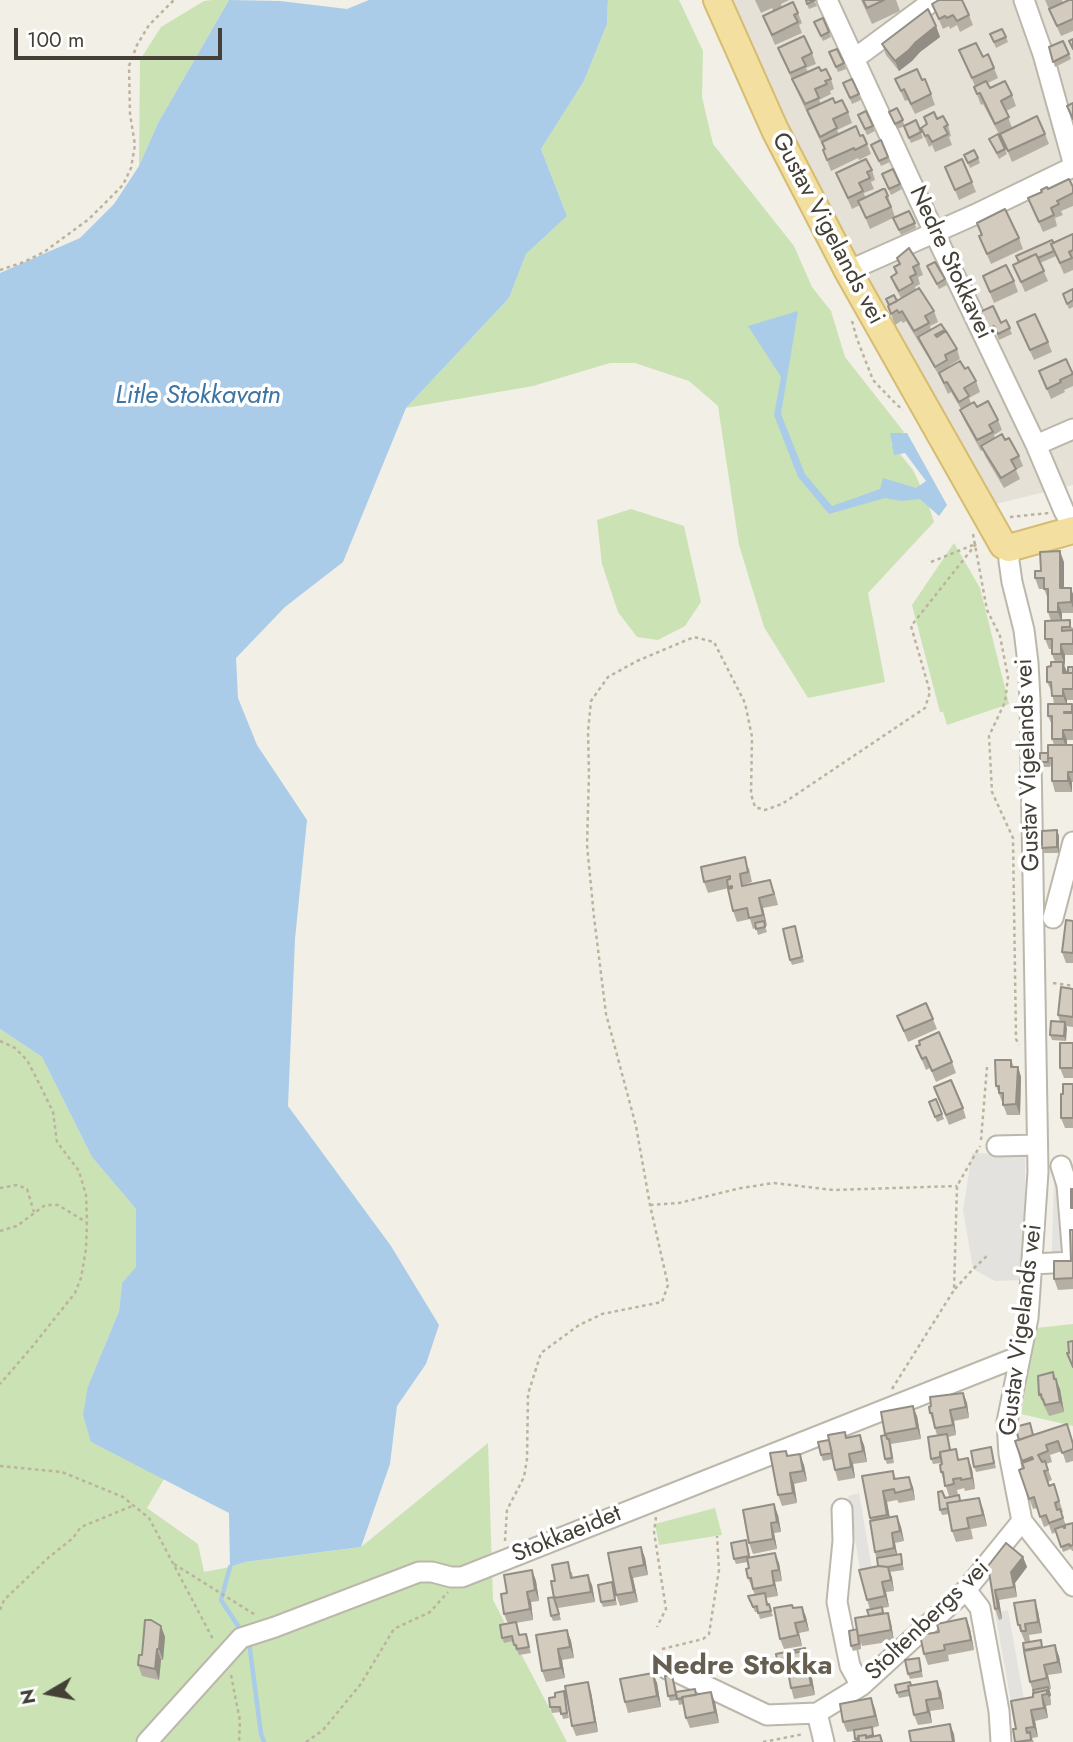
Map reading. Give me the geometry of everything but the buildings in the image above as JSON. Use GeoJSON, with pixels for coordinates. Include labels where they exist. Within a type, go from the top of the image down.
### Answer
{"type":"FeatureCollection","features":[{"type":"Feature","properties":{"kind":"main road","name":"Gustav Vigelands vei"},"geometry":{"type":"LineString","coordinates":[[717,0],[775,130],[848,271],[996,536]]}},
{"type":"Feature","properties":{"kind":"main road"},"geometry":{"type":"LineString","coordinates":[[996,536],[1070,523]]}},
{"type":"Feature","properties":{"kind":"street","name":"Nedre Stokkavei"},"geometry":{"type":"LineString","coordinates":[[827,0],[1070,523]]}},
{"type":"Feature","properties":{"kind":"street"},"geometry":{"type":"LineString","coordinates":[[854,59],[934,0]]}},
{"type":"Feature","properties":{"kind":"street"},"geometry":{"type":"LineString","coordinates":[[848,271],[1005,201],[1073,164],[1043,54],[1024,0]]}},
{"type":"Feature","properties":{"kind":"street"},"geometry":{"type":"LineString","coordinates":[[1036,445],[1073,429]]}},
{"type":"Feature","properties":{"kind":"street","name":"Gustav Vigelands vei"},"geometry":{"type":"LineString","coordinates":[[996,536],[1008,554],[1028,663],[1037,1047],[1038,1172],[1032,1264],[1028,1318],[1007,1422],[1009,1454],[1022,1521],[1073,1586]]}},
{"type":"Feature","properties":{"kind":"street"},"geometry":{"type":"LineString","coordinates":[[1053,918],[1073,842]]}},
{"type":"Feature","properties":{"kind":"street"},"geometry":{"type":"LineString","coordinates":[[997,1146],[1037,1145]]}},
{"type":"Feature","properties":{"kind":"street"},"geometry":{"type":"LineString","coordinates":[[1032,1264],[1073,1260],[1067,1164],[1047,1172],[1038,1172]]}},
{"type":"Feature","properties":{"kind":"street","name":"Stokkaeidet"},"geometry":{"type":"LineString","coordinates":[[147,1742],[242,1638],[419,1572],[462,1577],[1020,1356]]}},
{"type":"Feature","properties":{"kind":"street"},"geometry":{"type":"LineString","coordinates":[[842,1509],[843,1541],[838,1602],[850,1666],[861,1686]]}},
{"type":"Feature","properties":{"kind":"street","name":"Stoltenbergs vei"},"geometry":{"type":"LineString","coordinates":[[667,1669],[767,1715],[821,1729],[861,1686],[966,1590],[1022,1521]]}},
{"type":"Feature","properties":{"kind":"street"},"geometry":{"type":"LineString","coordinates":[[966,1590],[981,1608],[999,1711],[1001,1742]]}},
{"type":"Feature","properties":{"kind":"path"},"geometry":{"type":"LineString","coordinates":[[0,270],[24,262],[54,246],[89,219],[123,185],[131,168],[135,145],[128,89],[129,66],[137,45],[149,26],[174,0]]}},
{"type":"Feature","properties":{"kind":"path"},"geometry":{"type":"LineString","coordinates":[[852,321],[873,380],[895,404],[907,412]]}},
{"type":"Feature","properties":{"kind":"path"},"geometry":{"type":"LineString","coordinates":[[931,562],[996,536],[1070,523]]}},
{"type":"Feature","properties":{"kind":"path"},"geometry":{"type":"LineString","coordinates":[[972,531],[996,536]]}},
{"type":"Feature","properties":{"kind":"path"},"geometry":{"type":"LineString","coordinates":[[996,536],[987,610],[1000,636],[1008,677],[1005,702],[989,736],[992,792],[1013,838],[1016,1039],[1020,1048]]}},
{"type":"Feature","properties":{"kind":"path"},"geometry":{"type":"LineString","coordinates":[[510,1558],[505,1540],[507,1510],[524,1477],[527,1460],[528,1394],[541,1353],[579,1325],[602,1314],[662,1302],[668,1286],[636,1126],[606,1014],[587,845],[587,732],[591,701],[608,677],[638,661],[694,637],[714,642],[745,703],[752,737],[751,794],[755,807],[765,810],[782,804],[925,708],[930,692],[911,626],[996,536]]}},
{"type":"Feature","properties":{"kind":"path"},"geometry":{"type":"LineString","coordinates":[[1046,983],[1073,986]]}},
{"type":"Feature","properties":{"kind":"path"},"geometry":{"type":"LineString","coordinates":[[0,1041],[15,1048],[27,1060],[41,1087],[53,1112],[57,1142],[79,1171],[86,1195],[87,1222],[86,1249],[81,1278],[75,1293],[0,1384]]}},
{"type":"Feature","properties":{"kind":"path"},"geometry":{"type":"LineString","coordinates":[[954,1290],[957,1186],[980,1146],[987,1067]]}},
{"type":"Feature","properties":{"kind":"path"},"geometry":{"type":"LineString","coordinates":[[650,1205],[679,1203],[774,1183],[833,1190],[957,1186]]}},
{"type":"Feature","properties":{"kind":"path"},"geometry":{"type":"LineString","coordinates":[[0,1188],[17,1185],[27,1189],[34,1212]]}},
{"type":"Feature","properties":{"kind":"path"},"geometry":{"type":"LineString","coordinates":[[0,1231],[17,1226],[45,1205],[58,1205],[87,1222]]}},
{"type":"Feature","properties":{"kind":"path"},"geometry":{"type":"LineString","coordinates":[[878,1412],[954,1290],[989,1254]]}},
{"type":"Feature","properties":{"kind":"path"},"geometry":{"type":"LineString","coordinates":[[0,1466],[62,1472],[123,1497],[149,1518],[230,1670],[240,1721],[239,1742]]}},
{"type":"Feature","properties":{"kind":"path"},"geometry":{"type":"LineString","coordinates":[[648,1503],[656,1513],[654,1532],[666,1609],[657,1628]]}},
{"type":"Feature","properties":{"kind":"path"},"geometry":{"type":"LineString","coordinates":[[0,1609],[4,1600],[73,1538],[80,1527],[133,1506]]}},
{"type":"Feature","properties":{"kind":"path"},"geometry":{"type":"LineString","coordinates":[[662,1649],[703,1639],[709,1634],[719,1570],[717,1536]]}},
{"type":"Feature","properties":{"kind":"path"},"geometry":{"type":"LineString","coordinates":[[174,1564],[275,1627]]}},
{"type":"Feature","properties":{"kind":"path"},"geometry":{"type":"LineString","coordinates":[[306,1742],[323,1730],[360,1685],[394,1629],[430,1612],[462,1577]]}},
{"type":"Feature","properties":{"kind":"path"},"geometry":{"type":"LineString","coordinates":[[763,1742],[821,1729]]}},
{"type":"Feature","properties":{"kind":"shaded area"},"geometry":{"type":"Polygon","coordinates":[[[726,0],[1073,0],[1073,485],[992,505],[815,194],[726,0]]]}},
{"type":"Feature","properties":{"kind":"shaded area"},"geometry":{"type":"Polygon","coordinates":[[[972,1153],[1025,1155],[1025,1280],[995,1281],[973,1269],[963,1210],[972,1153]]]}},
{"type":"Feature","properties":{"kind":"shaded area"},"geometry":{"type":"Polygon","coordinates":[[[1073,1174],[1073,1270],[1051,1272],[1054,1183],[1073,1174]]]}},
{"type":"Feature","properties":{"kind":"shaded area"},"geometry":{"type":"Polygon","coordinates":[[[859,1493],[873,1574],[861,1576],[848,1496],[859,1493]]]}},
{"type":"Feature","properties":{"kind":"shaded area"},"geometry":{"type":"Polygon","coordinates":[[[1008,1610],[1025,1705],[1012,1707],[995,1613],[1008,1610]]]}},
{"type":"Feature","properties":{"kind":"green space"},"geometry":{"type":"Polygon","coordinates":[[[229,0],[158,123],[139,166],[140,60],[161,27],[204,1],[229,0]]]}},
{"type":"Feature","properties":{"kind":"green space"},"geometry":{"type":"Polygon","coordinates":[[[608,0],[679,0],[703,51],[702,97],[713,144],[794,246],[812,287],[831,311],[845,357],[904,432],[891,443],[913,470],[934,522],[868,593],[885,682],[808,698],[764,627],[739,545],[718,406],[689,381],[635,363],[610,363],[533,386],[406,408],[509,298],[526,254],[567,216],[541,149],[584,81],[607,24],[608,0]]]}},
{"type":"Feature","properties":{"kind":"green space"},"geometry":{"type":"Polygon","coordinates":[[[631,509],[684,526],[701,602],[685,626],[658,640],[637,637],[618,612],[602,564],[597,520],[631,509]]]}},
{"type":"Feature","properties":{"kind":"green space"},"geometry":{"type":"Polygon","coordinates":[[[954,543],[980,588],[1009,704],[947,725],[943,712],[940,712],[912,605],[954,543]]]}},
{"type":"Feature","properties":{"kind":"green space"},"geometry":{"type":"Polygon","coordinates":[[[0,1029],[42,1057],[92,1157],[136,1209],[136,1268],[122,1283],[119,1311],[88,1386],[91,1442],[164,1479],[147,1508],[198,1544],[204,1572],[245,1562],[361,1547],[488,1443],[493,1600],[567,1742],[0,1742],[0,1029]]]}},
{"type":"Feature","properties":{"kind":"green space"},"geometry":{"type":"Polygon","coordinates":[[[1073,1324],[1073,1426],[1021,1414],[1036,1328],[1073,1324]]]}},
{"type":"Feature","properties":{"kind":"green space"},"geometry":{"type":"Polygon","coordinates":[[[715,1508],[722,1535],[659,1545],[655,1524],[715,1508]]]}},
{"type":"Feature","properties":{"kind":"water","name":"Litle Stokkavatn"},"geometry":{"type":"Polygon","coordinates":[[[229,0],[280,1],[347,9],[369,0],[608,0],[607,24],[584,81],[541,149],[567,216],[526,254],[509,298],[406,408],[343,562],[285,607],[236,658],[238,698],[257,745],[307,820],[295,939],[288,1106],[391,1246],[439,1325],[426,1364],[397,1406],[390,1464],[361,1547],[245,1562],[230,1567],[229,1513],[91,1442],[83,1415],[88,1386],[119,1311],[122,1283],[136,1267],[136,1209],[92,1157],[42,1057],[0,1029],[0,273],[80,238],[114,204],[139,166],[158,123],[229,0]]]}},
{"type":"Feature","properties":{"kind":"water"},"geometry":{"type":"Polygon","coordinates":[[[798,311],[781,414],[805,474],[832,506],[880,489],[883,478],[916,488],[926,481],[905,453],[894,455],[890,433],[907,433],[947,505],[939,516],[920,499],[901,501],[885,498],[829,514],[798,477],[774,415],[781,377],[748,326],[798,311]]]}},
{"type":"Feature","properties":{"kind":"waterway"},"geometry":{"type":"LineString","coordinates":[[230,1567],[221,1600],[242,1632]]}},
{"type":"Feature","properties":{"kind":"waterway"},"geometry":{"type":"LineString","coordinates":[[249,1642],[264,1742]]}},
{"type":"Feature","properties":{"kind":"district","name":"Nedre Stokka"},"geometry":{"type":"Point","coordinates":[742,1667]}}]}
